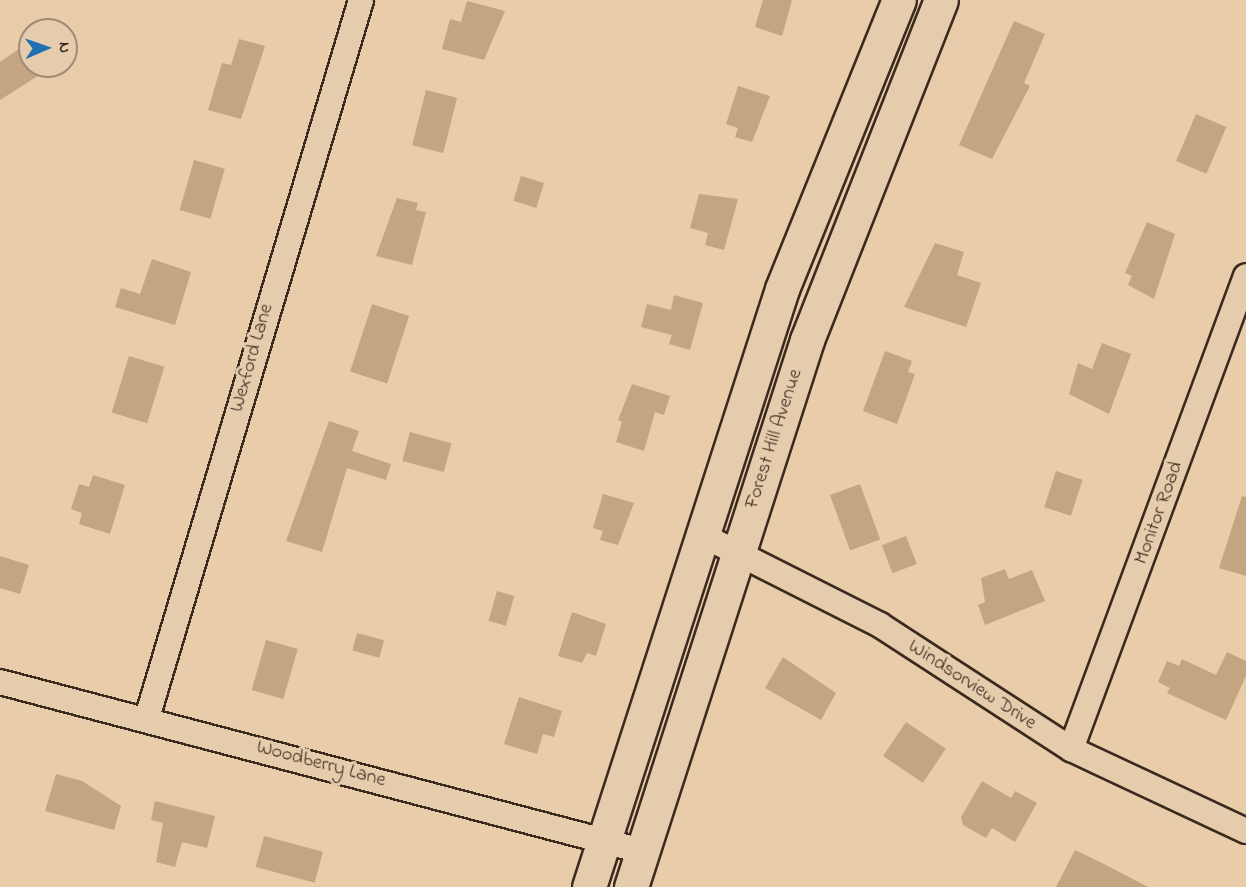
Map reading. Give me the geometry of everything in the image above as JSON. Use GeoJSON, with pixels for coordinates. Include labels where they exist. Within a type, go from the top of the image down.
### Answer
{"type":"FeatureCollection","features":[{"type":"Feature","properties":{"kind":"main road","name":"Forest Hill Avenue"},"geometry":{"type":"LineString","coordinates":[[589,887],[700,534],[782,289],[899,0]]}},
{"type":"Feature","properties":{"kind":"main road","name":"Forest Hill Avenue"},"geometry":{"type":"LineString","coordinates":[[631,887],[807,340],[941,0]]}},
{"type":"Feature","properties":{"kind":"street","name":"Wexford Lane"},"geometry":{"type":"LineString","coordinates":[[147,718],[361,0]]}},
{"type":"Feature","properties":{"kind":"street","name":"Monitor Road"},"geometry":{"type":"LineString","coordinates":[[1071,749],[1246,276]]}},
{"type":"Feature","properties":{"kind":"street","name":"Windsorview Drive"},"geometry":{"type":"LineString","coordinates":[[700,534],[879,625],[1071,749],[1246,831]]}},
{"type":"Feature","properties":{"kind":"street","name":"Woodberry Lane"},"geometry":{"type":"LineString","coordinates":[[0,682],[147,718],[642,851]]}},
{"type":"Feature","properties":{"kind":"building"},"geometry":{"type":"Polygon","coordinates":[[[763,0],[792,0],[782,36],[755,27],[763,0]]]}},
{"type":"Feature","properties":{"kind":"building"},"geometry":{"type":"Polygon","coordinates":[[[467,1],[505,11],[484,60],[442,49],[450,19],[461,22],[467,1]]]}},
{"type":"Feature","properties":{"kind":"building"},"geometry":{"type":"Polygon","coordinates":[[[1014,21],[1045,34],[1024,83],[1030,86],[992,159],[959,145],[1014,21]]]}},
{"type":"Feature","properties":{"kind":"building"},"geometry":{"type":"Polygon","coordinates":[[[239,39],[265,46],[241,119],[208,110],[222,63],[231,65],[239,39]]]}},
{"type":"Feature","properties":{"kind":"building"},"geometry":{"type":"Polygon","coordinates":[[[18,49],[18,78],[35,78],[0,100],[0,62],[18,49]]]}},
{"type":"Feature","properties":{"kind":"building"},"geometry":{"type":"Polygon","coordinates":[[[738,86],[770,96],[752,142],[735,137],[738,128],[726,124],[738,86]]]}},
{"type":"Feature","properties":{"kind":"building"},"geometry":{"type":"Polygon","coordinates":[[[426,90],[457,98],[443,153],[412,145],[426,90]]]}},
{"type":"Feature","properties":{"kind":"building"},"geometry":{"type":"Polygon","coordinates":[[[1196,114],[1226,127],[1206,174],[1176,161],[1196,114]]]}},
{"type":"Feature","properties":{"kind":"building"},"geometry":{"type":"Polygon","coordinates":[[[194,160],[225,169],[210,219],[180,210],[194,160]]]}},
{"type":"Feature","properties":{"kind":"building"},"geometry":{"type":"Polygon","coordinates":[[[521,176],[544,183],[536,208],[513,201],[521,176]]]}},
{"type":"Feature","properties":{"kind":"building"},"geometry":{"type":"Polygon","coordinates":[[[699,194],[738,199],[724,250],[705,245],[708,233],[690,228],[699,194]]]}},
{"type":"Feature","properties":{"kind":"building"},"geometry":{"type":"Polygon","coordinates":[[[397,198],[418,203],[416,210],[426,212],[412,265],[376,256],[397,198]]]}},
{"type":"Feature","properties":{"kind":"building"},"geometry":{"type":"Polygon","coordinates":[[[1147,222],[1175,234],[1154,299],[1128,285],[1132,276],[1125,273],[1147,222]]]}},
{"type":"Feature","properties":{"kind":"building"},"geometry":{"type":"Polygon","coordinates":[[[935,243],[964,252],[957,275],[981,283],[966,327],[904,307],[935,243]]]}},
{"type":"Feature","properties":{"kind":"building"},"geometry":{"type":"Polygon","coordinates":[[[152,259],[191,272],[175,325],[115,307],[121,288],[140,294],[152,259]]]}},
{"type":"Feature","properties":{"kind":"building"},"geometry":{"type":"Polygon","coordinates":[[[674,295],[703,303],[690,350],[669,344],[672,335],[641,327],[647,304],[671,310],[674,295]]]}},
{"type":"Feature","properties":{"kind":"building"},"geometry":{"type":"Polygon","coordinates":[[[372,304],[409,316],[387,384],[350,372],[372,304]]]}},
{"type":"Feature","properties":{"kind":"building"},"geometry":{"type":"Polygon","coordinates":[[[1102,343],[1131,354],[1109,414],[1069,394],[1078,363],[1092,369],[1102,343]]]}},
{"type":"Feature","properties":{"kind":"building"},"geometry":{"type":"Polygon","coordinates":[[[885,351],[912,361],[908,372],[915,374],[897,424],[863,411],[885,351]]]}},
{"type":"Feature","properties":{"kind":"building"},"geometry":{"type":"Polygon","coordinates":[[[129,356],[164,367],[147,423],[112,412],[129,356]]]}},
{"type":"Feature","properties":{"kind":"building"},"geometry":{"type":"Polygon","coordinates":[[[632,384],[670,396],[664,415],[655,412],[644,451],[616,442],[622,422],[618,420],[632,384]]]}},
{"type":"Feature","properties":{"kind":"building"},"geometry":{"type":"Polygon","coordinates":[[[329,421],[359,431],[352,451],[391,464],[386,480],[347,468],[322,552],[286,541],[329,421]]]}},
{"type":"Feature","properties":{"kind":"building"},"geometry":{"type":"Polygon","coordinates":[[[410,432],[452,443],[444,472],[402,461],[410,432]]]}},
{"type":"Feature","properties":{"kind":"building"},"geometry":{"type":"Polygon","coordinates":[[[1056,471],[1083,480],[1071,516],[1044,507],[1056,471]]]}},
{"type":"Feature","properties":{"kind":"building"},"geometry":{"type":"Polygon","coordinates":[[[93,475],[125,485],[110,534],[79,524],[82,513],[71,509],[79,484],[89,487],[93,475]]]}},
{"type":"Feature","properties":{"kind":"building"},"geometry":{"type":"Polygon","coordinates":[[[860,484],[880,539],[850,550],[830,495],[860,484]]]}},
{"type":"Feature","properties":{"kind":"building"},"geometry":{"type":"Polygon","coordinates":[[[603,494],[634,503],[618,545],[600,540],[603,531],[593,528],[603,494]]]}},
{"type":"Feature","properties":{"kind":"building"},"geometry":{"type":"Polygon","coordinates":[[[1242,496],[1246,497],[1246,576],[1219,568],[1242,496]]]}},
{"type":"Feature","properties":{"kind":"building"},"geometry":{"type":"Polygon","coordinates":[[[906,536],[917,564],[892,573],[882,545],[906,536]]]}},
{"type":"Feature","properties":{"kind":"building"},"geometry":{"type":"Polygon","coordinates":[[[0,556],[29,565],[20,594],[0,588],[0,556]]]}},
{"type":"Feature","properties":{"kind":"building"},"geometry":{"type":"Polygon","coordinates":[[[1005,569],[1009,579],[1032,570],[1045,601],[985,625],[978,605],[985,602],[981,578],[1005,569]]]}},
{"type":"Feature","properties":{"kind":"building"},"geometry":{"type":"Polygon","coordinates":[[[497,591],[514,596],[506,626],[488,621],[497,591]]]}},
{"type":"Feature","properties":{"kind":"building"},"geometry":{"type":"Polygon","coordinates":[[[572,612],[606,624],[596,656],[587,653],[582,663],[558,656],[572,612]]]}},
{"type":"Feature","properties":{"kind":"building"},"geometry":{"type":"Polygon","coordinates":[[[357,633],[384,640],[379,658],[352,650],[357,633]]]}},
{"type":"Feature","properties":{"kind":"building"},"geometry":{"type":"Polygon","coordinates":[[[266,640],[298,649],[283,699],[252,690],[266,640]]]}},
{"type":"Feature","properties":{"kind":"building"},"geometry":{"type":"Polygon","coordinates":[[[1227,652],[1246,661],[1246,676],[1226,720],[1167,693],[1170,688],[1158,682],[1167,661],[1179,666],[1182,659],[1216,675],[1227,652]]]}},
{"type":"Feature","properties":{"kind":"building"},"geometry":{"type":"Polygon","coordinates":[[[783,657],[836,693],[821,720],[765,688],[783,657]]]}},
{"type":"Feature","properties":{"kind":"building"},"geometry":{"type":"Polygon","coordinates":[[[519,697],[562,711],[554,737],[543,734],[537,754],[504,744],[519,697]]]}},
{"type":"Feature","properties":{"kind":"building"},"geometry":{"type":"Polygon","coordinates":[[[906,722],[946,749],[923,783],[883,756],[906,722]]]}},
{"type":"Feature","properties":{"kind":"building"},"geometry":{"type":"Polygon","coordinates":[[[56,774],[82,781],[121,806],[114,830],[45,811],[56,774]]]}},
{"type":"Feature","properties":{"kind":"building"},"geometry":{"type":"Polygon","coordinates":[[[982,781],[1011,798],[1015,791],[1037,803],[1015,842],[992,828],[986,838],[963,825],[961,817],[982,781]]]}},
{"type":"Feature","properties":{"kind":"building"},"geometry":{"type":"Polygon","coordinates":[[[155,801],[215,816],[207,848],[182,842],[175,867],[156,862],[163,823],[151,820],[155,801]]]}},
{"type":"Feature","properties":{"kind":"building"},"geometry":{"type":"Polygon","coordinates":[[[264,836],[323,852],[315,883],[256,867],[264,836]]]}},
{"type":"Feature","properties":{"kind":"building"},"geometry":{"type":"Polygon","coordinates":[[[1075,850],[1104,864],[1148,887],[1056,887],[1075,850]]]}}]}
